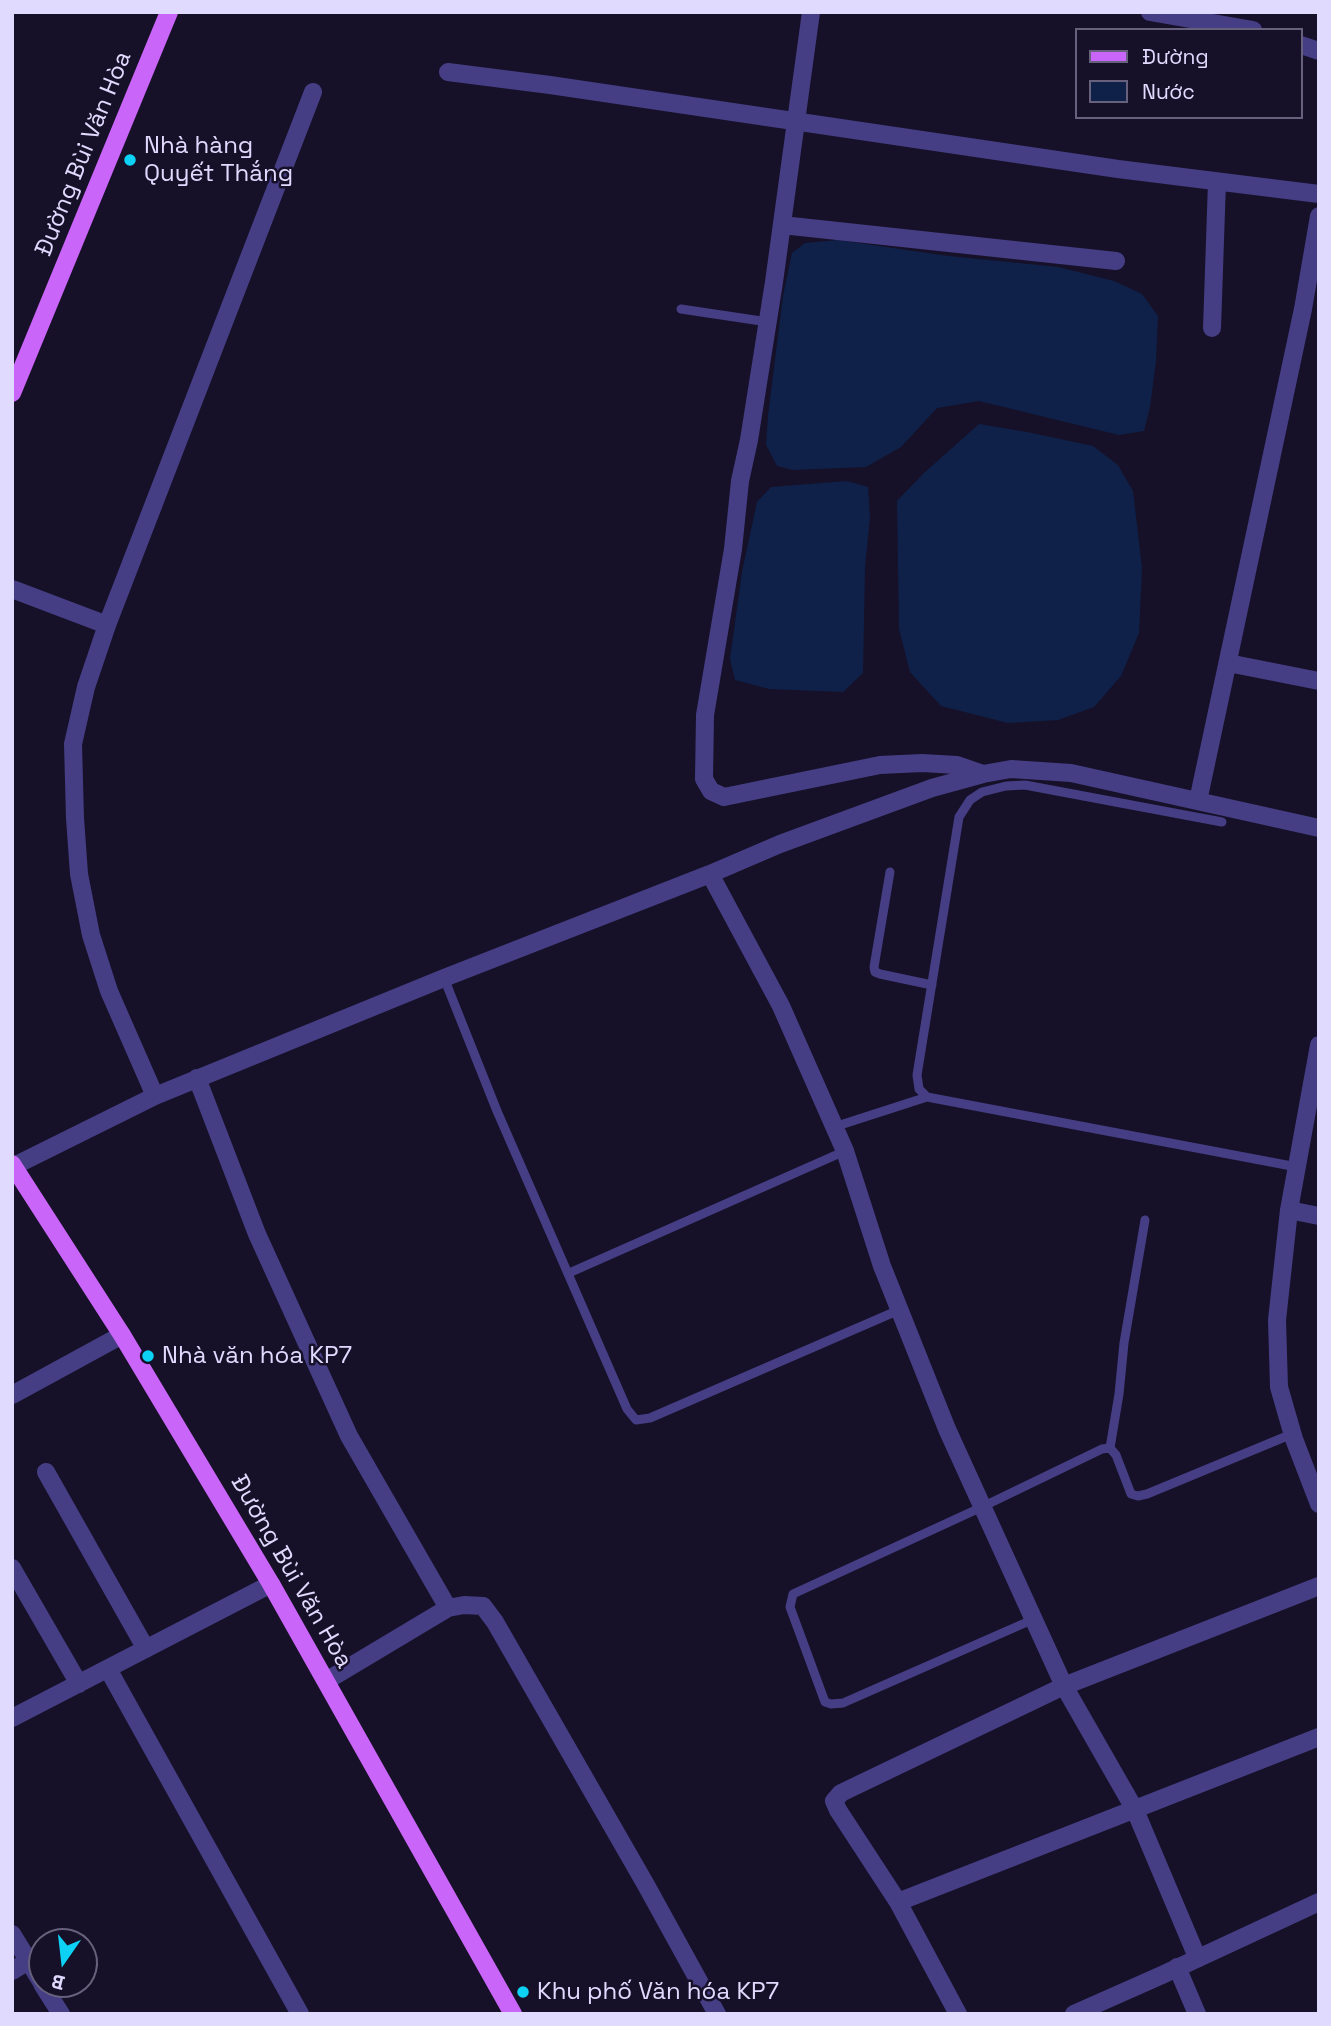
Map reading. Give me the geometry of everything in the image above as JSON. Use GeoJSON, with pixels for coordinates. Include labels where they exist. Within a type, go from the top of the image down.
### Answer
{"type":"FeatureCollection","features":[{"type":"Feature","properties":{"kind":"main road","name":"Đường Bùi Văn Hòa"},"geometry":{"type":"LineString","coordinates":[[12,393],[169,12]]}},
{"type":"Feature","properties":{"kind":"main road","name":"Đường Bùi Văn Hòa"},"geometry":{"type":"LineString","coordinates":[[15,1172],[122,1335],[271,1584],[513,2014]]}},
{"type":"Feature","properties":{"kind":"street"},"geometry":{"type":"LineString","coordinates":[[811,12],[768,322],[740,481],[733,548],[705,715],[704,779],[711,791],[724,797],[880,765],[957,765],[983,774]]}},
{"type":"Feature","properties":{"kind":"street"},"geometry":{"type":"LineString","coordinates":[[1150,12],[1230,19],[1249,28]]}},
{"type":"Feature","properties":{"kind":"street"},"geometry":{"type":"LineString","coordinates":[[448,72],[1118,169],[1319,194]]}},
{"type":"Feature","properties":{"kind":"street"},"geometry":{"type":"LineString","coordinates":[[155,1096],[109,991],[91,936],[79,874],[73,744],[86,687],[107,625],[313,92]]}},
{"type":"Feature","properties":{"kind":"street"},"geometry":{"type":"LineString","coordinates":[[1212,328],[1217,181]]}},
{"type":"Feature","properties":{"kind":"street"},"geometry":{"type":"LineString","coordinates":[[1198,801],[1303,309],[1319,216]]}},
{"type":"Feature","properties":{"kind":"street"},"geometry":{"type":"LineString","coordinates":[[782,225],[1116,261]]}},
{"type":"Feature","properties":{"kind":"street"},"geometry":{"type":"LineString","coordinates":[[12,589],[107,625]]}},
{"type":"Feature","properties":{"kind":"street"},"geometry":{"type":"LineString","coordinates":[[1228,663],[1319,681]]}},
{"type":"Feature","properties":{"kind":"street"},"geometry":{"type":"LineString","coordinates":[[15,1172],[155,1096],[197,1078],[780,844],[932,788],[983,774],[1011,769],[1071,774],[1319,828]]}},
{"type":"Feature","properties":{"kind":"street"},"geometry":{"type":"LineString","coordinates":[[710,874],[781,1006],[845,1151],[882,1266],[947,1429],[982,1507],[1064,1686],[1135,1810],[1197,1957]]}},
{"type":"Feature","properties":{"kind":"street"},"geometry":{"type":"LineString","coordinates":[[1319,1045],[1289,1210],[1277,1320],[1279,1387],[1292,1434],[1319,1504]]}},
{"type":"Feature","properties":{"kind":"street"},"geometry":{"type":"LineString","coordinates":[[197,1078],[257,1234],[349,1436],[448,1608]]}},
{"type":"Feature","properties":{"kind":"street"},"geometry":{"type":"LineString","coordinates":[[1289,1210],[1319,1216]]}},
{"type":"Feature","properties":{"kind":"street"},"geometry":{"type":"LineString","coordinates":[[12,1395],[122,1335]]}},
{"type":"Feature","properties":{"kind":"street"},"geometry":{"type":"LineString","coordinates":[[46,1472],[146,1650]]}},
{"type":"Feature","properties":{"kind":"street"},"geometry":{"type":"LineString","coordinates":[[12,1568],[79,1684]]}},
{"type":"Feature","properties":{"kind":"street"},"geometry":{"type":"LineString","coordinates":[[12,1718],[271,1584]]}},
{"type":"Feature","properties":{"kind":"street"},"geometry":{"type":"LineString","coordinates":[[958,2014],[898,1902],[834,1801],[841,1793],[1064,1686],[1319,1586]]}},
{"type":"Feature","properties":{"kind":"street"},"geometry":{"type":"LineString","coordinates":[[326,1681],[448,1608],[483,1606],[495,1622],[646,1885],[716,2014]]}},
{"type":"Feature","properties":{"kind":"street"},"geometry":{"type":"LineString","coordinates":[[108,1669],[300,2014]]}},
{"type":"Feature","properties":{"kind":"street"},"geometry":{"type":"LineString","coordinates":[[898,1902],[1319,1737]]}},
{"type":"Feature","properties":{"kind":"street"},"geometry":{"type":"LineString","coordinates":[[1074,2014],[1319,1902]]}},
{"type":"Feature","properties":{"kind":"street"},"geometry":{"type":"LineString","coordinates":[[12,1934],[28,1961],[12,1971]]}},
{"type":"Feature","properties":{"kind":"street"},"geometry":{"type":"LineString","coordinates":[[1177,1967],[1197,2014]]}},
{"type":"Feature","properties":{"kind":"street"},"geometry":{"type":"LineString","coordinates":[[51,1998],[61,2014]]}},
{"type":"Feature","properties":{"kind":"lane"},"geometry":{"type":"LineString","coordinates":[[681,309],[768,322]]}},
{"type":"Feature","properties":{"kind":"lane"},"geometry":{"type":"LineString","coordinates":[[927,1097],[919,1089],[917,1075],[959,817],[970,800],[982,792],[1025,785],[1222,822]]}},
{"type":"Feature","properties":{"kind":"lane"},"geometry":{"type":"LineString","coordinates":[[890,872],[875,972],[932,985]]}},
{"type":"Feature","properties":{"kind":"lane"},"geometry":{"type":"LineString","coordinates":[[444,978],[497,1111],[627,1409],[636,1420],[650,1418],[899,1310]]}},
{"type":"Feature","properties":{"kind":"lane"},"geometry":{"type":"LineString","coordinates":[[834,1128],[927,1097],[1297,1167]]}},
{"type":"Feature","properties":{"kind":"lane"},"geometry":{"type":"LineString","coordinates":[[569,1273],[845,1151]]}},
{"type":"Feature","properties":{"kind":"lane"},"geometry":{"type":"LineString","coordinates":[[1110,1448],[1145,1220]]}},
{"type":"Feature","properties":{"kind":"lane"},"geometry":{"type":"LineString","coordinates":[[1110,1448],[1116,1455],[1131,1494],[1138,1496],[1292,1434]]}},
{"type":"Feature","properties":{"kind":"lane"},"geometry":{"type":"LineString","coordinates":[[1034,1619],[843,1703],[831,1704],[825,1702],[790,1607],[793,1594],[1102,1449],[1110,1448]]}},
{"type":"Feature","properties":{"kind":"water"},"geometry":{"type":"Polygon","coordinates":[[[838,240],[948,256],[1058,267],[1114,281],[1142,294],[1158,316],[1156,361],[1144,431],[1119,435],[979,401],[937,408],[901,447],[866,467],[793,470],[777,466],[766,445],[768,416],[783,296],[792,253],[805,243],[838,240]]]}},
{"type":"Feature","properties":{"kind":"water"},"geometry":{"type":"Polygon","coordinates":[[[979,424],[1093,446],[1118,465],[1133,491],[1142,568],[1139,633],[1121,676],[1094,707],[1058,720],[1008,723],[941,706],[910,672],[899,629],[897,501],[979,424]]]}},
{"type":"Feature","properties":{"kind":"water"},"geometry":{"type":"Polygon","coordinates":[[[847,481],[868,487],[870,517],[865,567],[863,673],[843,692],[769,689],[735,680],[730,659],[742,572],[757,502],[771,487],[847,481]]]}},
{"type":"Feature","properties":{"kind":"place","name":"Nhà hàng Quyết Thắng"},"geometry":{"type":"Point","coordinates":[130,160]}},
{"type":"Feature","properties":{"kind":"place","name":"Nhà văn hóa KP7"},"geometry":{"type":"Point","coordinates":[148,1356]}},
{"type":"Feature","properties":{"kind":"place","name":"Khu phố Văn hóa KP7"},"geometry":{"type":"Point","coordinates":[523,1992]}}]}
